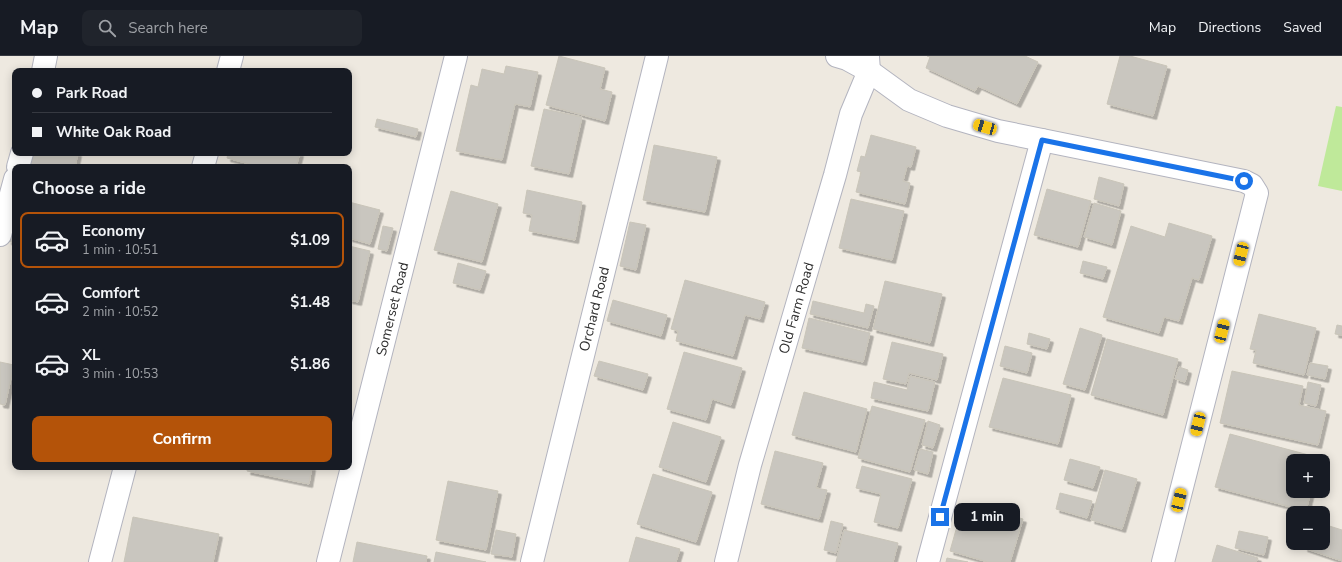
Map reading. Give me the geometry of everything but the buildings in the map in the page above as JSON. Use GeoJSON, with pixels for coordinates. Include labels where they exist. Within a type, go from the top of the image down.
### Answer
{"type":"FeatureCollection","features":[{"type":"Feature","properties":{"kind":"street"},"geometry":{"type":"LineString","coordinates":[[43,68],[46,56]]}},
{"type":"Feature","properties":{"kind":"street","name":"Somerset Road"},"geometry":{"type":"LineString","coordinates":[[352,467],[456,56]]}},
{"type":"Feature","properties":{"kind":"street","name":"Orchard Road"},"geometry":{"type":"LineString","coordinates":[[532,562],[657,56]]}},
{"type":"Feature","properties":{"kind":"street"},"geometry":{"type":"LineString","coordinates":[[837,56],[868,64],[909,100],[947,116],[998,131],[1244,181],[1252,185],[1257,193],[1163,562]]}},
{"type":"Feature","properties":{"kind":"street","name":"Old Farm Road"},"geometry":{"type":"LineString","coordinates":[[726,562],[750,465],[835,176],[851,114],[868,64]]}},
{"type":"Feature","properties":{"kind":"street"},"geometry":{"type":"LineString","coordinates":[[928,562],[1042,140]]}},
{"type":"Feature","properties":{"kind":"street"},"geometry":{"type":"LineString","coordinates":[[0,235],[12,189]]}},
{"type":"Feature","properties":{"kind":"street"},"geometry":{"type":"LineString","coordinates":[[100,562],[124,470]]}},
{"type":"Feature","properties":{"kind":"street","name":"Somerset Road"},"geometry":{"type":"LineString","coordinates":[[328,562],[351,470]]}},
{"type":"Feature","properties":{"kind":"green space"},"geometry":{"type":"Polygon","coordinates":[[[1336,106],[1342,107],[1342,191],[1318,186],[1336,106]]]}},
{"type":"Feature","properties":{"kind":"route"},"geometry":{"type":"LineString","coordinates":[[940,517],[1042,140],[1244,181]]}}]}
